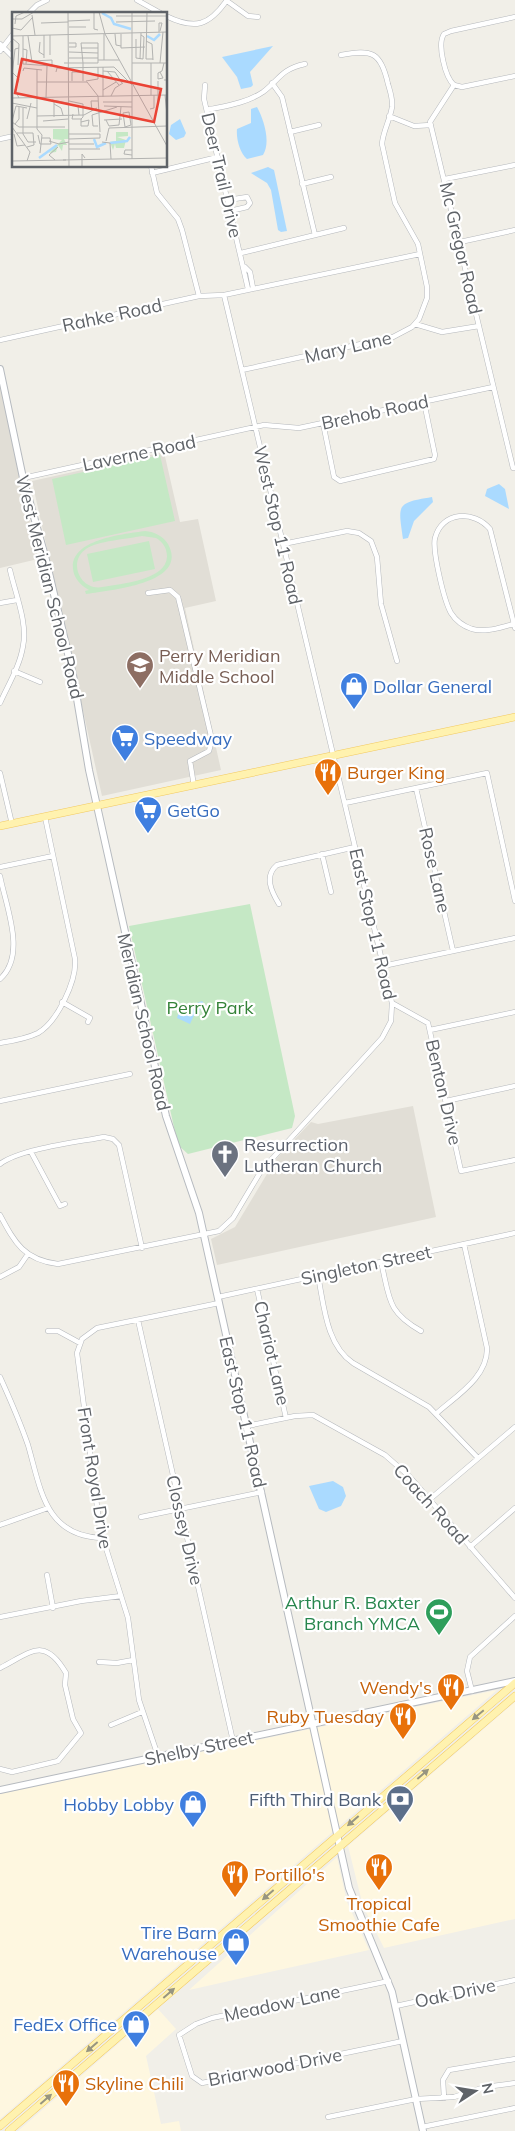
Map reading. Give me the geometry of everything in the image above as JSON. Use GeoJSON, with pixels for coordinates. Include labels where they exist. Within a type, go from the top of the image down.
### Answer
{"type":"FeatureCollection","features":[{"type":"Feature","properties":{"kind":"main road","name":"West Meridian School Road"},"geometry":{"type":"LineString","coordinates":[[0,369],[23,478],[45,556],[72,668],[87,758],[98,806]]}},
{"type":"Feature","properties":{"kind":"main road"},"geometry":{"type":"LineString","coordinates":[[0,826],[515,717]]}},
{"type":"Feature","properties":{"kind":"main road","name":"Meridian School Road"},"geometry":{"type":"LineString","coordinates":[[98,806],[168,1125],[204,1235]]}},
{"type":"Feature","properties":{"kind":"main road","name":"East Stop 11 Road"},"geometry":{"type":"LineString","coordinates":[[204,1235],[337,1835],[354,1904],[389,1981],[422,2129]]}},
{"type":"Feature","properties":{"kind":"main road"},"geometry":{"type":"LineString","coordinates":[[0,2126],[515,1682]]}},
{"type":"Feature","properties":{"kind":"main road","name":"Shelby Street"},"geometry":{"type":"LineString","coordinates":[[0,1790],[515,1682]]}},
{"type":"Feature","properties":{"kind":"main road"},"geometry":{"type":"LineString","coordinates":[[9,2131],[515,1696]]}},
{"type":"Feature","properties":{"kind":"street"},"geometry":{"type":"LineString","coordinates":[[30,12],[37,5],[47,0]]}},
{"type":"Feature","properties":{"kind":"street"},"geometry":{"type":"LineString","coordinates":[[137,0],[158,12]]}},
{"type":"Feature","properties":{"kind":"street"},"geometry":{"type":"LineString","coordinates":[[168,17],[181,23],[199,24],[215,16],[227,0],[248,16],[258,17]]}},
{"type":"Feature","properties":{"kind":"street"},"geometry":{"type":"LineString","coordinates":[[515,17],[451,30],[443,35],[441,44],[449,78],[454,85],[463,87],[515,76]]}},
{"type":"Feature","properties":{"kind":"street"},"geometry":{"type":"LineString","coordinates":[[12,34],[1,47],[12,56]]}},
{"type":"Feature","properties":{"kind":"street"},"geometry":{"type":"LineString","coordinates":[[341,55],[362,51],[369,52],[380,60],[385,69],[392,98],[389,116],[382,135],[383,149],[396,206],[415,237],[420,254],[427,298],[424,310],[415,324]]}},
{"type":"Feature","properties":{"kind":"street"},"geometry":{"type":"LineString","coordinates":[[207,110],[240,102],[262,92],[288,68],[305,64]]}},
{"type":"Feature","properties":{"kind":"street"},"geometry":{"type":"LineString","coordinates":[[272,83],[282,97],[315,235]]}},
{"type":"Feature","properties":{"kind":"street","name":"Deer Trail Drive"},"geometry":{"type":"LineString","coordinates":[[205,85],[204,99],[230,211],[251,288]]}},
{"type":"Feature","properties":{"kind":"street"},"geometry":{"type":"LineString","coordinates":[[389,116],[417,126],[431,125],[430,122],[454,85]]}},
{"type":"Feature","properties":{"kind":"street","name":"Mc Gregor Road"},"geometry":{"type":"LineString","coordinates":[[431,125],[514,468]]}},
{"type":"Feature","properties":{"kind":"street"},"geometry":{"type":"LineString","coordinates":[[290,132],[319,126]]}},
{"type":"Feature","properties":{"kind":"street"},"geometry":{"type":"LineString","coordinates":[[152,173],[218,157]]}},
{"type":"Feature","properties":{"kind":"street"},"geometry":{"type":"LineString","coordinates":[[445,179],[515,164]]}},
{"type":"Feature","properties":{"kind":"street"},"geometry":{"type":"LineString","coordinates":[[151,168],[157,192],[178,219],[199,296]]}},
{"type":"Feature","properties":{"kind":"street"},"geometry":{"type":"LineString","coordinates":[[302,184],[332,177]]}},
{"type":"Feature","properties":{"kind":"street"},"geometry":{"type":"LineString","coordinates":[[228,200],[247,197],[250,203],[247,207],[230,211]]}},
{"type":"Feature","properties":{"kind":"street"},"geometry":{"type":"LineString","coordinates":[[241,253],[344,228]]}},
{"type":"Feature","properties":{"kind":"street"},"geometry":{"type":"LineString","coordinates":[[460,242],[515,230]]}},
{"type":"Feature","properties":{"kind":"street","name":"Rahke Road"},"geometry":{"type":"LineString","coordinates":[[0,340],[199,296],[224,294],[420,254]]}},
{"type":"Feature","properties":{"kind":"street","name":"West Stop 11 Road"},"geometry":{"type":"LineString","coordinates":[[224,294],[334,756]]}},
{"type":"Feature","properties":{"kind":"street","name":"Mary Lane"},"geometry":{"type":"LineString","coordinates":[[242,370],[393,337],[415,324],[442,332],[479,326]]}},
{"type":"Feature","properties":{"kind":"street","name":"Brehob Road"},"geometry":{"type":"LineString","coordinates":[[255,426],[269,424],[293,429],[494,387]]}},
{"type":"Feature","properties":{"kind":"street"},"geometry":{"type":"LineString","coordinates":[[323,423],[334,477],[339,481],[349,479],[434,459],[435,455],[424,402]]}},
{"type":"Feature","properties":{"kind":"street","name":"Laverne Road"},"geometry":{"type":"LineString","coordinates":[[23,478],[255,426]]}},
{"type":"Feature","properties":{"kind":"street"},"geometry":{"type":"LineString","coordinates":[[466,515],[481,520],[492,532],[514,626],[487,630],[473,629],[458,622],[449,609],[434,548],[435,538],[440,527],[452,518],[466,515]]}},
{"type":"Feature","properties":{"kind":"street"},"geometry":{"type":"LineString","coordinates":[[283,544],[348,531],[361,534],[371,542],[377,557],[382,604],[398,661]]}},
{"type":"Feature","properties":{"kind":"street"},"geometry":{"type":"LineString","coordinates":[[0,703],[24,644],[23,628],[10,570]]}},
{"type":"Feature","properties":{"kind":"street"},"geometry":{"type":"LineString","coordinates":[[148,593],[170,590],[178,598],[181,609],[212,740],[209,751],[190,761],[194,786]]}},
{"type":"Feature","properties":{"kind":"street"},"geometry":{"type":"LineString","coordinates":[[0,603],[17,600]]}},
{"type":"Feature","properties":{"kind":"street"},"geometry":{"type":"LineString","coordinates":[[14,671],[40,682]]}},
{"type":"Feature","properties":{"kind":"street","name":"East Stop 11 Road"},"geometry":{"type":"LineString","coordinates":[[204,1235],[219,1231],[230,1222],[261,1171],[384,1036],[391,1021],[392,1003],[334,756]]}},
{"type":"Feature","properties":{"kind":"street"},"geometry":{"type":"LineString","coordinates":[[0,773],[1,784],[12,824]]}},
{"type":"Feature","properties":{"kind":"street"},"geometry":{"type":"LineString","coordinates":[[345,804],[487,773],[515,901]]}},
{"type":"Feature","properties":{"kind":"street","name":"Rose Lane"},"geometry":{"type":"LineString","coordinates":[[416,788],[453,951]]}},
{"type":"Feature","properties":{"kind":"street"},"geometry":{"type":"LineString","coordinates":[[0,1043],[24,1038],[41,1031],[50,1022],[62,1002],[71,986],[76,970],[45,817]]}},
{"type":"Feature","properties":{"kind":"street"},"geometry":{"type":"LineString","coordinates":[[279,904],[273,894],[269,878],[272,869],[283,862],[355,847]]}},
{"type":"Feature","properties":{"kind":"street"},"geometry":{"type":"LineString","coordinates":[[322,854],[331,892]]}},
{"type":"Feature","properties":{"kind":"street"},"geometry":{"type":"LineString","coordinates":[[0,867],[53,856]]}},
{"type":"Feature","properties":{"kind":"street"},"geometry":{"type":"LineString","coordinates":[[0,876],[14,945],[14,956],[11,966],[0,979]]}},
{"type":"Feature","properties":{"kind":"street"},"geometry":{"type":"LineString","coordinates":[[383,966],[515,938]]}},
{"type":"Feature","properties":{"kind":"street"},"geometry":{"type":"LineString","coordinates":[[62,1002],[90,1018],[88,1022]]}},
{"type":"Feature","properties":{"kind":"street","name":"Benton Drive"},"geometry":{"type":"LineString","coordinates":[[392,1003],[428,1024],[461,1172],[515,1160]]}},
{"type":"Feature","properties":{"kind":"street"},"geometry":{"type":"LineString","coordinates":[[430,1030],[515,1012]]}},
{"type":"Feature","properties":{"kind":"street"},"geometry":{"type":"LineString","coordinates":[[0,1101],[130,1074]]}},
{"type":"Feature","properties":{"kind":"street"},"geometry":{"type":"LineString","coordinates":[[446,1101],[515,1086]]}},
{"type":"Feature","properties":{"kind":"street"},"geometry":{"type":"LineString","coordinates":[[0,1164],[14,1156],[31,1152],[104,1137],[113,1138],[119,1145],[142,1248]]}},
{"type":"Feature","properties":{"kind":"street"},"geometry":{"type":"LineString","coordinates":[[31,1152],[60,1206],[65,1204]]}},
{"type":"Feature","properties":{"kind":"street"},"geometry":{"type":"LineString","coordinates":[[0,1215],[15,1242],[28,1254],[39,1260],[58,1264],[204,1235]]}},
{"type":"Feature","properties":{"kind":"street","name":"Singleton Street"},"geometry":{"type":"LineString","coordinates":[[80,1342],[95,1329],[138,1320],[257,1289],[515,1234]]}},
{"type":"Feature","properties":{"kind":"street"},"geometry":{"type":"LineString","coordinates":[[436,1413],[477,1376],[486,1360],[487,1348],[464,1244]]}},
{"type":"Feature","properties":{"kind":"street"},"geometry":{"type":"LineString","coordinates":[[0,1277],[18,1267],[28,1254]]}},
{"type":"Feature","properties":{"kind":"street"},"geometry":{"type":"LineString","coordinates":[[381,1262],[392,1308],[403,1321],[421,1331]]}},
{"type":"Feature","properties":{"kind":"street"},"geometry":{"type":"LineString","coordinates":[[318,1276],[331,1334],[342,1354],[353,1363],[420,1401],[436,1413],[478,1458]]}},
{"type":"Feature","properties":{"kind":"street","name":"Chariot Lane"},"geometry":{"type":"LineString","coordinates":[[257,1289],[286,1418]]}},
{"type":"Feature","properties":{"kind":"street","name":"Clossey Drive"},"geometry":{"type":"LineString","coordinates":[[138,1320],[233,1741]]}},
{"type":"Feature","properties":{"kind":"street"},"geometry":{"type":"LineString","coordinates":[[48,1331],[58,1331],[80,1342]]}},
{"type":"Feature","properties":{"kind":"street","name":"Front Royal Drive"},"geometry":{"type":"LineString","coordinates":[[80,1342],[77,1361],[102,1538],[122,1596],[130,1627],[133,1660],[142,1712],[158,1756]]}},
{"type":"Feature","properties":{"kind":"street"},"geometry":{"type":"LineString","coordinates":[[0,1377],[24,1437],[38,1487],[48,1508],[71,1533],[85,1538],[102,1538]]}},
{"type":"Feature","properties":{"kind":"street","name":"Coach Road"},"geometry":{"type":"LineString","coordinates":[[246,1426],[286,1418],[313,1416],[376,1449],[398,1465],[515,1598]]}},
{"type":"Feature","properties":{"kind":"street"},"geometry":{"type":"LineString","coordinates":[[429,1500],[515,1427]]}},
{"type":"Feature","properties":{"kind":"street"},"geometry":{"type":"LineString","coordinates":[[141,1517],[262,1492]]}},
{"type":"Feature","properties":{"kind":"street"},"geometry":{"type":"LineString","coordinates":[[0,1525],[48,1508]]}},
{"type":"Feature","properties":{"kind":"street"},"geometry":{"type":"LineString","coordinates":[[470,1547],[515,1508]]}},
{"type":"Feature","properties":{"kind":"street"},"geometry":{"type":"LineString","coordinates":[[47,1575],[53,1608]]}},
{"type":"Feature","properties":{"kind":"street"},"geometry":{"type":"LineString","coordinates":[[0,1617],[81,1601],[122,1596]]}},
{"type":"Feature","properties":{"kind":"street"},"geometry":{"type":"LineString","coordinates":[[472,1691],[467,1668],[470,1657],[515,1616]]}},
{"type":"Feature","properties":{"kind":"street"},"geometry":{"type":"LineString","coordinates":[[0,1668],[36,1650],[47,1652],[66,1674],[65,1684],[73,1719],[81,1733],[66,1752],[55,1762],[12,1772],[0,1769]]}},
{"type":"Feature","properties":{"kind":"street"},"geometry":{"type":"LineString","coordinates":[[99,1662],[117,1663],[133,1660]]}},
{"type":"Feature","properties":{"kind":"street"},"geometry":{"type":"LineString","coordinates":[[111,1725],[142,1712]]}},
{"type":"Feature","properties":{"kind":"street","name":"Oak Drive"},"geometry":{"type":"LineString","coordinates":[[396,2006],[515,1980]]}},
{"type":"Feature","properties":{"kind":"street","name":"Meadow Lane"},"geometry":{"type":"LineString","coordinates":[[179,2035],[196,2024],[212,2018],[389,1981]]}},
{"type":"Feature","properties":{"kind":"street","name":"Briarwood Drive"},"geometry":{"type":"LineString","coordinates":[[179,2035],[192,2076],[202,2083],[403,2041]]}},
{"type":"Feature","properties":{"kind":"street"},"geometry":{"type":"LineString","coordinates":[[444,2098],[443,2080],[449,2070],[515,2059]]}},
{"type":"Feature","properties":{"kind":"street"},"geometry":{"type":"LineString","coordinates":[[328,2117],[416,2099],[444,2098],[515,2083]]}},
{"type":"Feature","properties":{"kind":"street"},"geometry":{"type":"LineString","coordinates":[[422,2129],[515,2108]]}},
{"type":"Feature","properties":{"kind":"shaded area"},"geometry":{"type":"Polygon","coordinates":[[[0,374],[38,559],[0,568],[0,374]]]}},
{"type":"Feature","properties":{"kind":"shaded area","name":"Perry Meridian Middle School"},"geometry":{"type":"Polygon","coordinates":[[[164,452],[180,522],[198,519],[216,601],[185,608],[221,770],[102,796],[32,481],[164,452]]]}},
{"type":"Feature","properties":{"kind":"shaded area"},"geometry":{"type":"Polygon","coordinates":[[[413,1106],[436,1217],[217,1265],[211,1239],[235,1227],[276,1159],[311,1122],[318,1124],[413,1106]]]}},
{"type":"Feature","properties":{"kind":"shaded area"},"geometry":{"type":"Polygon","coordinates":[[[497,1690],[0,2119],[0,1794],[497,1690]]]}},
{"type":"Feature","properties":{"kind":"shaded area"},"geometry":{"type":"Polygon","coordinates":[[[515,1702],[515,1919],[384,1948],[363,1906],[348,1846],[515,1702]]]}},
{"type":"Feature","properties":{"kind":"shaded area"},"geometry":{"type":"Polygon","coordinates":[[[337,1857],[347,1902],[369,1950],[189,1990],[337,1857]]]}},
{"type":"Feature","properties":{"kind":"shaded area"},"geometry":{"type":"Polygon","coordinates":[[[158,2009],[176,2029],[146,2056],[161,2124],[179,2121],[181,2131],[18,2131],[158,2009]]]}},
{"type":"Feature","properties":{"kind":"green space"},"geometry":{"type":"Polygon","coordinates":[[[160,455],[175,521],[66,545],[52,479],[160,455]]]}},
{"type":"Feature","properties":{"kind":"green space"},"geometry":{"type":"Polygon","coordinates":[[[145,531],[158,535],[168,544],[172,557],[168,568],[158,576],[144,582],[86,594],[85,591],[89,590],[78,581],[73,569],[74,559],[80,551],[89,545],[112,536],[145,531]],[[142,536],[91,546],[80,555],[77,568],[79,574],[88,585],[95,587],[131,582],[151,576],[165,565],[167,557],[164,546],[156,538],[142,536]]]}},
{"type":"Feature","properties":{"kind":"green space"},"geometry":{"type":"Polygon","coordinates":[[[149,541],[155,569],[93,582],[87,554],[149,541]]]}},
{"type":"Feature","properties":{"kind":"green space","name":"Perry Park"},"geometry":{"type":"Polygon","coordinates":[[[250,904],[295,1116],[292,1128],[188,1154],[178,1145],[129,926],[250,904]]]}},
{"type":"Feature","properties":{"kind":"water"},"geometry":{"type":"Polygon","coordinates":[[[273,46],[250,72],[253,85],[241,89],[237,77],[222,57],[273,46]]]}},
{"type":"Feature","properties":{"kind":"water"},"geometry":{"type":"Polygon","coordinates":[[[257,107],[266,131],[265,150],[263,155],[247,159],[239,146],[237,129],[251,123],[251,109],[257,107]]]}},
{"type":"Feature","properties":{"kind":"water"},"geometry":{"type":"Polygon","coordinates":[[[180,119],[186,133],[184,137],[176,140],[169,134],[171,125],[180,119]]]}},
{"type":"Feature","properties":{"kind":"water"},"geometry":{"type":"Polygon","coordinates":[[[268,167],[274,170],[287,231],[281,232],[278,230],[271,190],[267,183],[251,173],[268,167]]]}},
{"type":"Feature","properties":{"kind":"water"},"geometry":{"type":"Polygon","coordinates":[[[499,484],[505,489],[509,509],[485,496],[487,489],[499,484]]]}},
{"type":"Feature","properties":{"kind":"water"},"geometry":{"type":"Polygon","coordinates":[[[432,497],[433,502],[414,521],[408,538],[403,539],[400,519],[402,507],[412,501],[432,497]]]}},
{"type":"Feature","properties":{"kind":"water"},"geometry":{"type":"Polygon","coordinates":[[[202,1001],[206,1006],[195,1013],[190,1024],[177,1018],[181,1005],[190,1006],[202,1001]]]}},
{"type":"Feature","properties":{"kind":"water"},"geometry":{"type":"Polygon","coordinates":[[[333,1481],[343,1487],[346,1496],[341,1506],[326,1512],[319,1509],[309,1486],[333,1481]]]}},
{"type":"Feature","properties":{"kind":"place","name":"Perry Meridian Middle School"},"geometry":{"type":"Point","coordinates":[140,689]}},
{"type":"Feature","properties":{"kind":"place","name":"Dollar General"},"geometry":{"type":"Point","coordinates":[354,710]}},
{"type":"Feature","properties":{"kind":"place","name":"Speedway"},"geometry":{"type":"Point","coordinates":[125,762]}},
{"type":"Feature","properties":{"kind":"place","name":"Burger King"},"geometry":{"type":"Point","coordinates":[328,796]}},
{"type":"Feature","properties":{"kind":"place","name":"GetGo"},"geometry":{"type":"Point","coordinates":[148,834]}},
{"type":"Feature","properties":{"kind":"place","name":"Resurrection Lutheran Church"},"geometry":{"type":"Point","coordinates":[225,1178]}},
{"type":"Feature","properties":{"kind":"place","name":"Arthur R. Baxter Branch YMCA"},"geometry":{"type":"Point","coordinates":[439,1636]}},
{"type":"Feature","properties":{"kind":"place","name":"Wendy's"},"geometry":{"type":"Point","coordinates":[451,1711]}},
{"type":"Feature","properties":{"kind":"place","name":"Ruby Tuesday"},"geometry":{"type":"Point","coordinates":[403,1740]}},
{"type":"Feature","properties":{"kind":"place","name":"Fifth Third Bank"},"geometry":{"type":"Point","coordinates":[400,1823]}},
{"type":"Feature","properties":{"kind":"place","name":"Hobby Lobby"},"geometry":{"type":"Point","coordinates":[193,1828]}},
{"type":"Feature","properties":{"kind":"place","name":"Tropical Smoothie Cafe"},"geometry":{"type":"Point","coordinates":[379,1891]}},
{"type":"Feature","properties":{"kind":"place","name":"Portillo's"},"geometry":{"type":"Point","coordinates":[235,1898]}},
{"type":"Feature","properties":{"kind":"place","name":"Tire Barn Warehouse"},"geometry":{"type":"Point","coordinates":[236,1966]}},
{"type":"Feature","properties":{"kind":"place","name":"FedEx Office"},"geometry":{"type":"Point","coordinates":[136,2048]}},
{"type":"Feature","properties":{"kind":"place","name":"Skyline Chili"},"geometry":{"type":"Point","coordinates":[66,2107]}}]}
